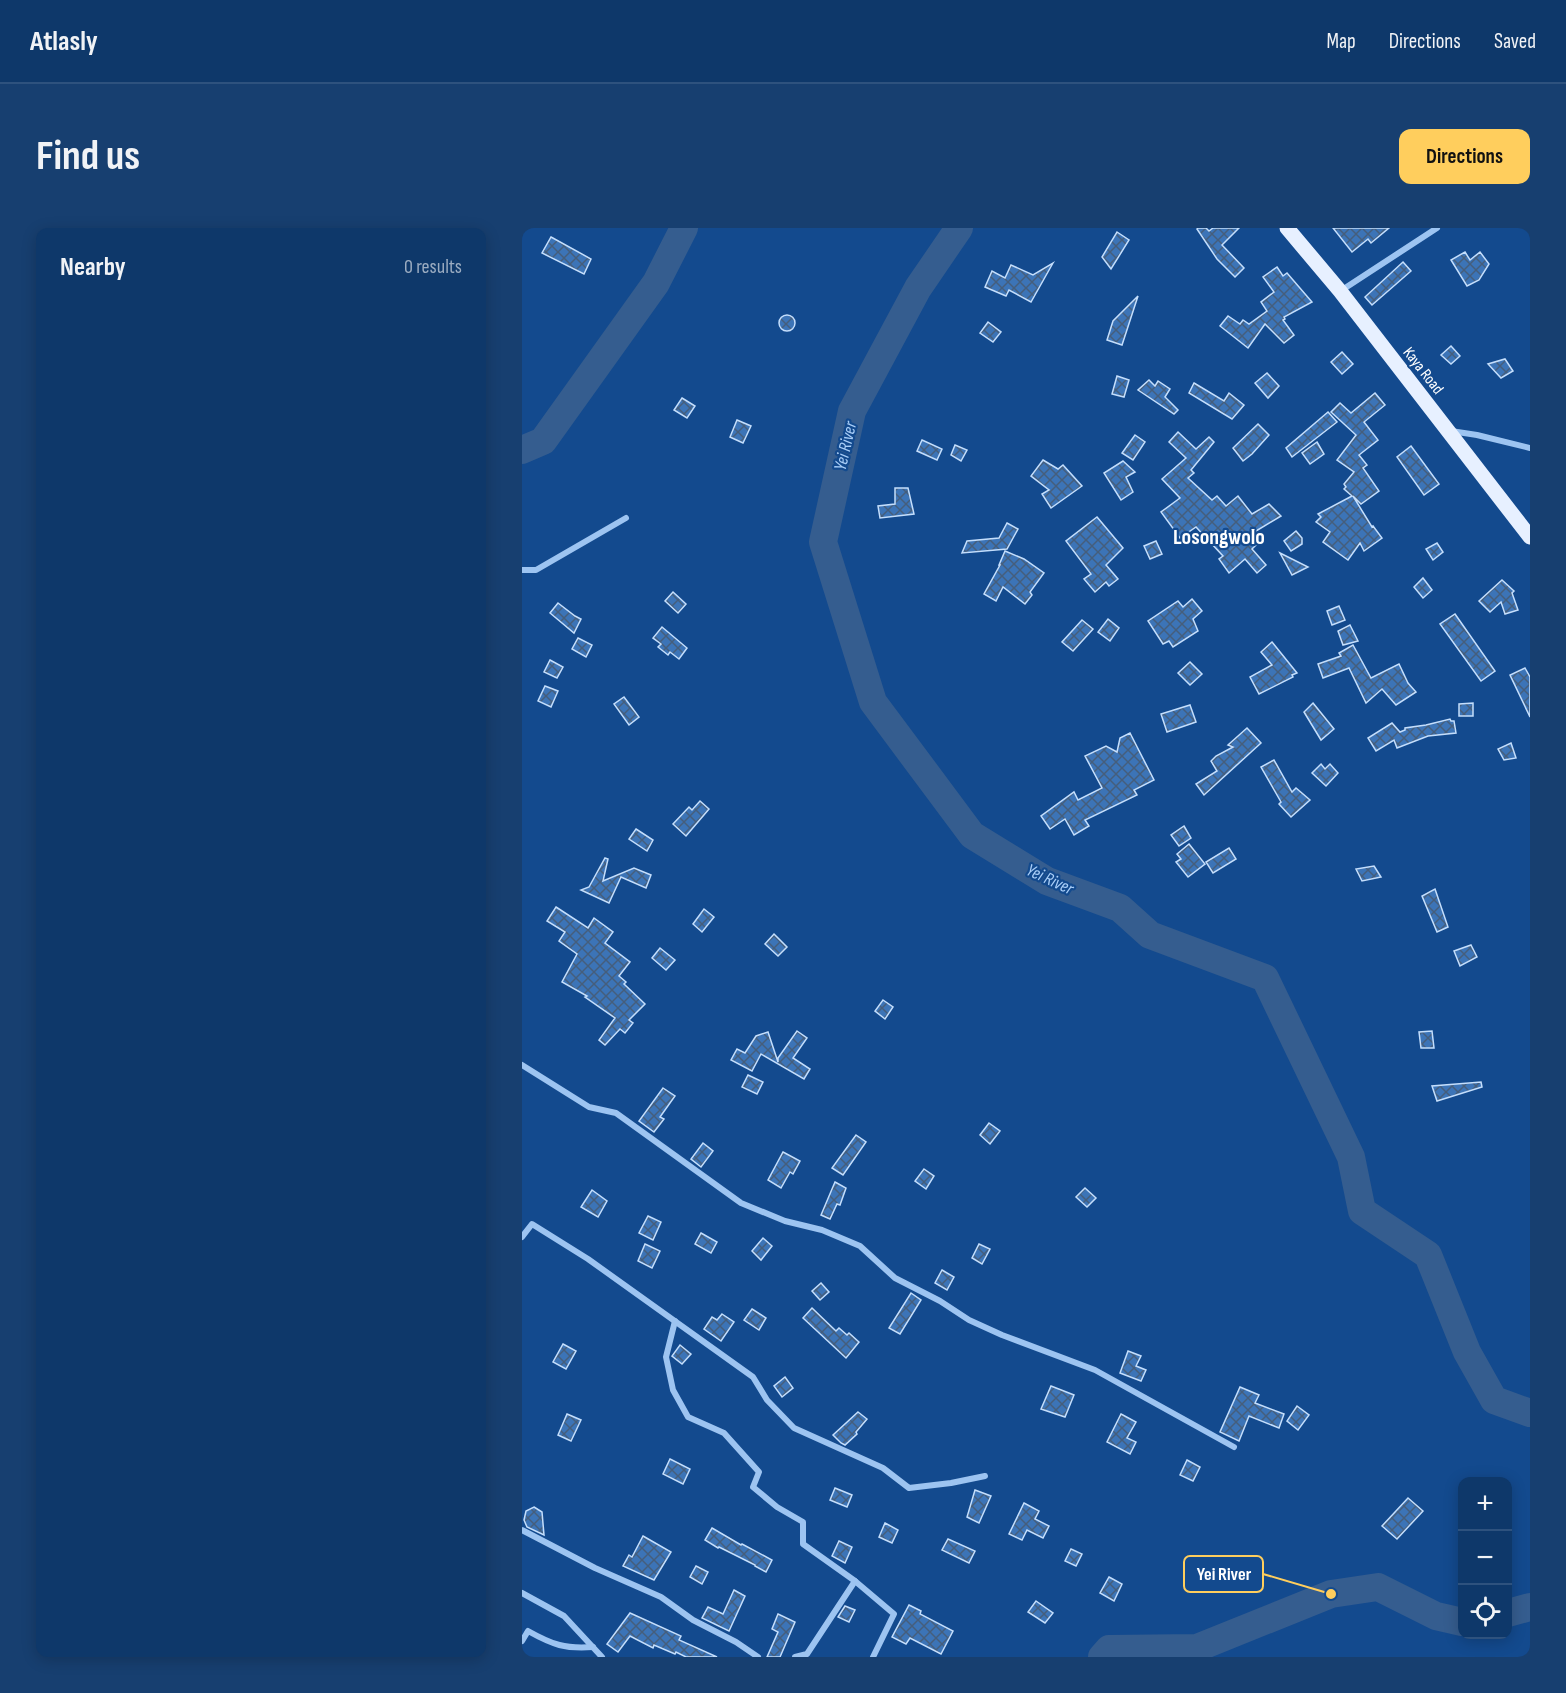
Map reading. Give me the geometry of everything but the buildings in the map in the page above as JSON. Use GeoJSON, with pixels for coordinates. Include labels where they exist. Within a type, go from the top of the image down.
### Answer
{"type":"FeatureCollection","features":[{"type":"Feature","properties":{"kind":"main road","name":"Kaya Road"},"geometry":{"type":"LineString","coordinates":[[1287,228],[1340,291],[1530,537]]}},
{"type":"Feature","properties":{"kind":"street"},"geometry":{"type":"LineString","coordinates":[[1340,291],[1437,228]]}},
{"type":"Feature","properties":{"kind":"street"},"geometry":{"type":"LineString","coordinates":[[1448,431],[1477,435],[1530,448]]}},
{"type":"Feature","properties":{"kind":"street"},"geometry":{"type":"LineString","coordinates":[[522,570],[536,570],[626,518]]}},
{"type":"Feature","properties":{"kind":"street"},"geometry":{"type":"LineString","coordinates":[[522,1065],[589,1107],[616,1113],[741,1203],[785,1221],[822,1230],[860,1246],[895,1278],[940,1301],[969,1320],[1095,1370],[1234,1447]]}},
{"type":"Feature","properties":{"kind":"street"},"geometry":{"type":"LineString","coordinates":[[522,1238],[532,1224],[588,1259],[753,1377],[767,1400],[794,1428],[883,1468],[909,1488],[985,1476]]}},
{"type":"Feature","properties":{"kind":"street"},"geometry":{"type":"LineString","coordinates":[[675,1321],[666,1357],[673,1390],[688,1417],[724,1433],[759,1472],[753,1487],[777,1507],[803,1522],[802,1544],[855,1581],[894,1614],[873,1657]]}},
{"type":"Feature","properties":{"kind":"street"},"geometry":{"type":"LineString","coordinates":[[522,1530],[595,1568],[661,1597],[693,1620],[736,1642],[758,1657]]}},
{"type":"Feature","properties":{"kind":"street"},"geometry":{"type":"LineString","coordinates":[[795,1657],[807,1654],[855,1581]]}},
{"type":"Feature","properties":{"kind":"street"},"geometry":{"type":"LineString","coordinates":[[522,1593],[564,1616],[602,1657]]}},
{"type":"Feature","properties":{"kind":"street"},"geometry":{"type":"LineString","coordinates":[[522,1641],[528,1631],[547,1642],[563,1647],[593,1647]]}},
{"type":"Feature","properties":{"kind":"waterway","name":"Yei River"},"geometry":{"type":"LineString","coordinates":[[522,450],[543,441],[656,283],[684,228]]}},
{"type":"Feature","properties":{"kind":"waterway","name":"Yei River"},"geometry":{"type":"LineString","coordinates":[[959,228],[918,288],[852,411],[823,542],[873,702],[972,835],[1047,881],[1120,908],[1150,935],[1265,978],[1351,1157],[1362,1211],[1428,1255],[1467,1352],[1494,1400],[1530,1413]]}},
{"type":"Feature","properties":{"kind":"waterway","name":"Yei River"},"geometry":{"type":"LineString","coordinates":[[1102,1657],[1109,1649],[1197,1648],[1331,1594],[1378,1587],[1436,1616],[1458,1621]]}},
{"type":"Feature","properties":{"kind":"waterway","name":"Yei River"},"geometry":{"type":"LineString","coordinates":[[1512,1612],[1530,1607]]}},
{"type":"Feature","properties":{"kind":"place","name":"Yei River"},"geometry":{"type":"Point","coordinates":[1331,1594]}},
{"type":"Feature","properties":{"kind":"district","name":"Losongwolo"},"geometry":{"type":"Point","coordinates":[1219,536]}}]}
